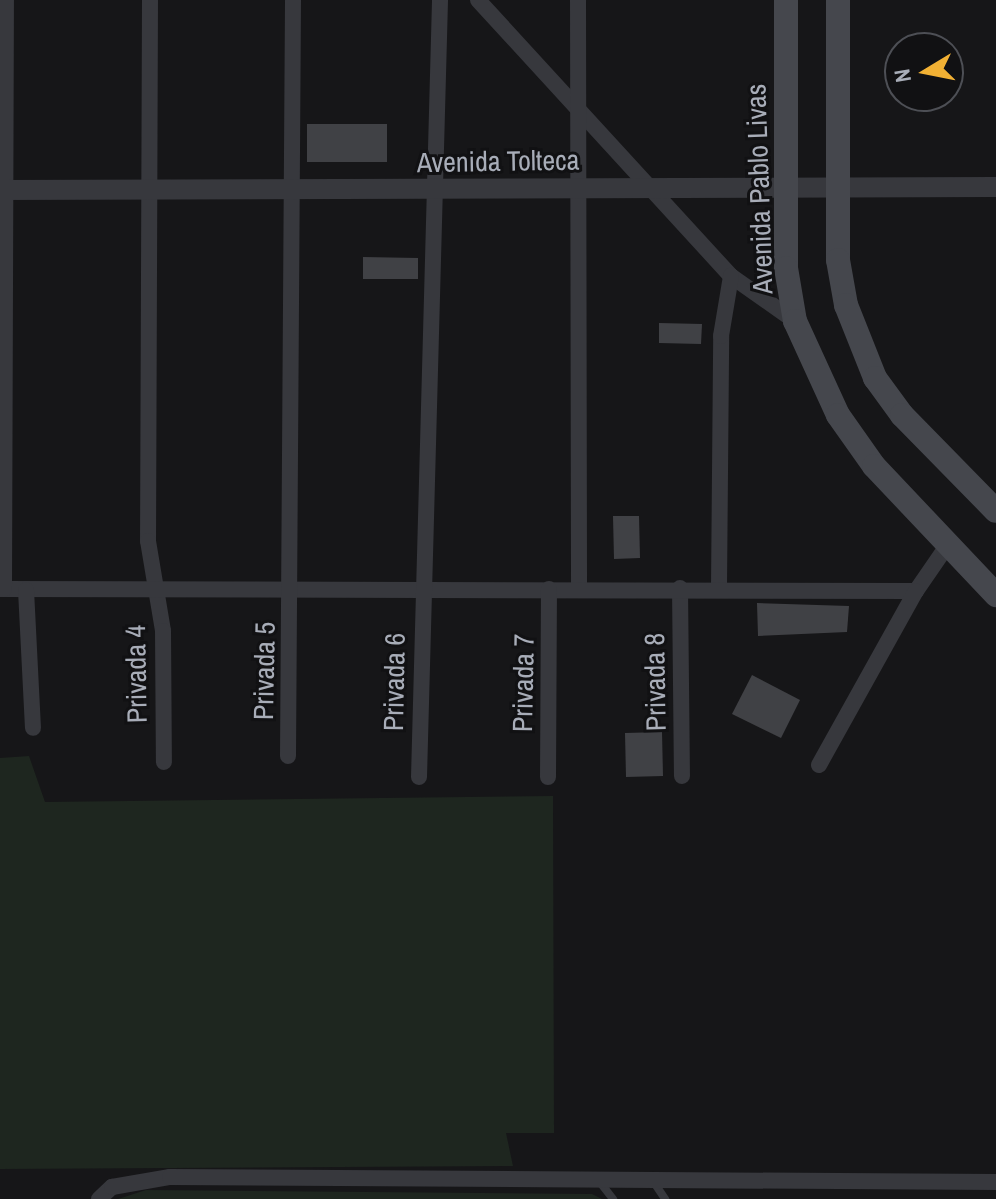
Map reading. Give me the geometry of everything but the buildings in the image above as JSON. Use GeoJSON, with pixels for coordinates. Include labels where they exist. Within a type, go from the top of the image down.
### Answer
{"type":"FeatureCollection","features":[{"type":"Feature","properties":{"kind":"main road","name":"Avenida Pablo Livas"},"geometry":{"type":"LineString","coordinates":[[786,0],[784,186],[795,321],[838,415],[874,466],[996,595]]}},
{"type":"Feature","properties":{"kind":"main road"},"geometry":{"type":"LineString","coordinates":[[838,0],[837,186],[846,305],[875,378],[996,511]]}},
{"type":"Feature","properties":{"kind":"street"},"geometry":{"type":"LineString","coordinates":[[6,0],[2,589],[156,586],[719,587],[916,591]]}},
{"type":"Feature","properties":{"kind":"street","name":"Privada 4"},"geometry":{"type":"LineString","coordinates":[[150,0],[148,541],[156,586],[164,762]]}},
{"type":"Feature","properties":{"kind":"street","name":"Privada 5"},"geometry":{"type":"LineString","coordinates":[[288,756],[295,190],[293,0]]}},
{"type":"Feature","properties":{"kind":"street","name":"Privada 6"},"geometry":{"type":"LineString","coordinates":[[419,777],[422,588],[438,190],[440,0]]}},
{"type":"Feature","properties":{"kind":"street"},"geometry":{"type":"LineString","coordinates":[[478,0],[731,276],[795,321]]}},
{"type":"Feature","properties":{"kind":"street"},"geometry":{"type":"LineString","coordinates":[[578,0],[575,188],[579,587]]}},
{"type":"Feature","properties":{"kind":"street","name":"Avenida Tolteca"},"geometry":{"type":"LineString","coordinates":[[3,190],[996,187]]}},
{"type":"Feature","properties":{"kind":"street"},"geometry":{"type":"LineString","coordinates":[[719,587],[721,336],[731,276]]}},
{"type":"Feature","properties":{"kind":"street"},"geometry":{"type":"LineString","coordinates":[[819,765],[916,591],[949,543]]}},
{"type":"Feature","properties":{"kind":"street","name":"Privada 8"},"geometry":{"type":"LineString","coordinates":[[680,588],[682,776]]}},
{"type":"Feature","properties":{"kind":"street","name":"Privada 7"},"geometry":{"type":"LineString","coordinates":[[548,777],[549,589]]}},
{"type":"Feature","properties":{"kind":"street"},"geometry":{"type":"LineString","coordinates":[[26,590],[33,728]]}},
{"type":"Feature","properties":{"kind":"street"},"geometry":{"type":"LineString","coordinates":[[99,1199],[112,1187],[156,1177],[996,1182]]}},
{"type":"Feature","properties":{"kind":"lane"},"geometry":{"type":"LineString","coordinates":[[598,1179],[613,1199]]}},
{"type":"Feature","properties":{"kind":"lane"},"geometry":{"type":"LineString","coordinates":[[653,1181],[665,1199]]}},
{"type":"Feature","properties":{"kind":"shaded area"},"geometry":{"type":"Polygon","coordinates":[[[29,756],[45,802],[553,796],[554,1133],[506,1133],[513,1166],[0,1169],[0,758],[29,756]]]}},
{"type":"Feature","properties":{"kind":"shaded area"},"geometry":{"type":"Polygon","coordinates":[[[146,1190],[592,1194],[602,1199],[118,1199],[146,1190]]]}}]}
